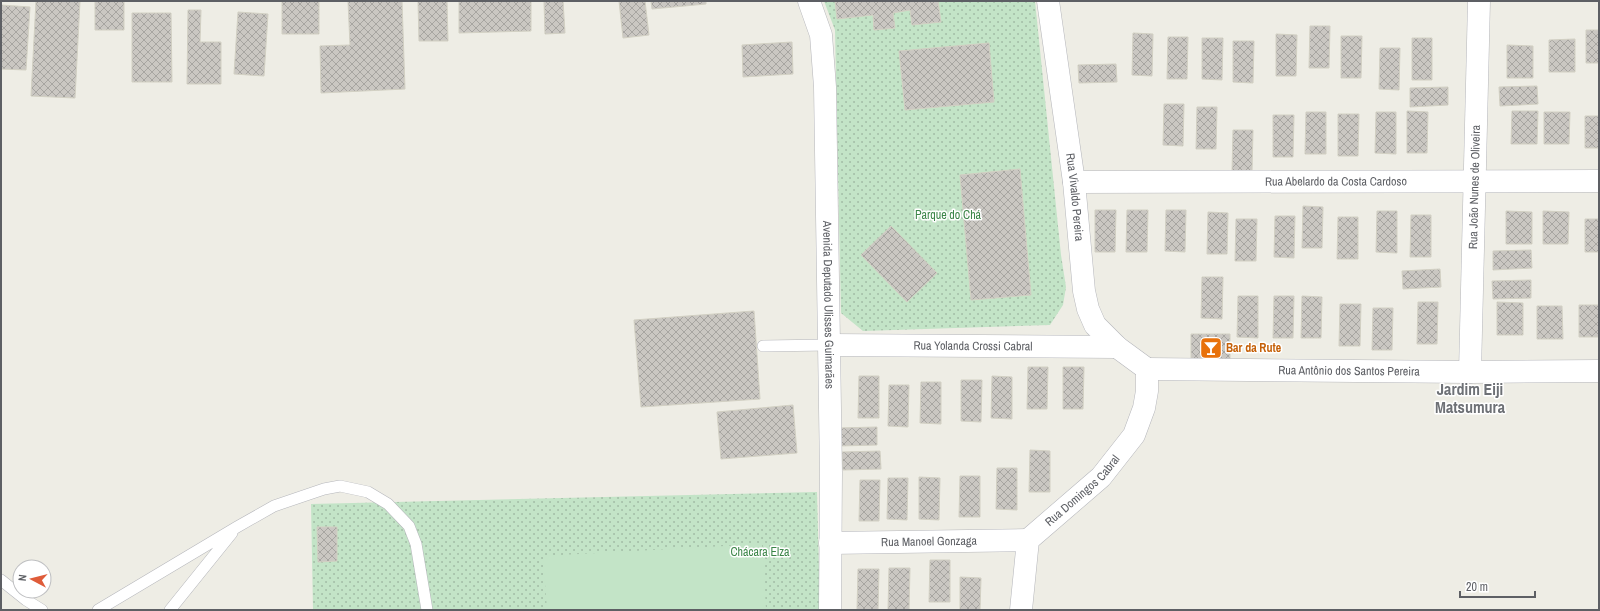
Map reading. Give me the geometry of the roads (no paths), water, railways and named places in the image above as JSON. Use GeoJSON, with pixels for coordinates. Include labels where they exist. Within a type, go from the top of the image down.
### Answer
{"type":"FeatureCollection","features":[{"type":"Feature","properties":{"kind":"street","name":"Avenida Deputado Ulisses Guimarães"},"geometry":{"type":"LineString","coordinates":[[809,1],[821,34],[825,87],[830,345],[830,610]]}},
{"type":"Feature","properties":{"kind":"street","name":"Rua Vivaldo Pereira"},"geometry":{"type":"LineString","coordinates":[[1048,1],[1074,182],[1084,291],[1088,309],[1095,324],[1117,347],[1147,369]]}},
{"type":"Feature","properties":{"kind":"street","name":"Rua João Nunes de Oliveira"},"geometry":{"type":"LineString","coordinates":[[1470,372],[1479,1]]}},
{"type":"Feature","properties":{"kind":"street","name":"Rua Abelardo da Costa Cardoso"},"geometry":{"type":"LineString","coordinates":[[1074,182],[1599,182]]}},
{"type":"Feature","properties":{"kind":"street","name":"Rua Yolanda Crossi Cabral"},"geometry":{"type":"LineString","coordinates":[[830,345],[1117,347]]}},
{"type":"Feature","properties":{"kind":"street","name":"Rua Antônio dos Santos Pereira"},"geometry":{"type":"LineString","coordinates":[[1147,369],[1599,372]]}},
{"type":"Feature","properties":{"kind":"street","name":"Rua Domingos Cabral"},"geometry":{"type":"LineString","coordinates":[[1028,540],[1101,477],[1134,435],[1144,408],[1147,369]]}},
{"type":"Feature","properties":{"kind":"street","name":"Rua Manoel Gonzaga"},"geometry":{"type":"LineString","coordinates":[[830,543],[1028,540]]}},
{"type":"Feature","properties":{"kind":"street"},"geometry":{"type":"LineString","coordinates":[[1022,610],[1028,540]]}},
{"type":"Feature","properties":{"kind":"lane"},"geometry":{"type":"LineString","coordinates":[[763,346],[830,345]]}},
{"type":"Feature","properties":{"kind":"lane"},"geometry":{"type":"LineString","coordinates":[[98,610],[237,527],[279,504],[324,489],[340,486],[368,492],[388,504],[409,526],[416,544],[427,610]]}},
{"type":"Feature","properties":{"kind":"lane"},"geometry":{"type":"LineString","coordinates":[[170,610],[237,527]]}},
{"type":"Feature","properties":{"kind":"lane"},"geometry":{"type":"LineString","coordinates":[[1,580],[26,600],[42,610]]}},
{"type":"Feature","properties":{"kind":"place","name":"Bar da Rute"},"geometry":{"type":"Point","coordinates":[1211,348]}},
{"type":"Feature","properties":{"kind":"district","name":"Jardim Eiji Matsumura"},"geometry":{"type":"Point","coordinates":[1470,398]}},
{"type":"Feature","properties":{"kind":"park label","name":"Parque do Chá"},"geometry":{"type":"Point","coordinates":[948,215]}},
{"type":"Feature","properties":{"kind":"park label","name":"Chácara Elza"},"geometry":{"type":"Point","coordinates":[760,552]}}]}
